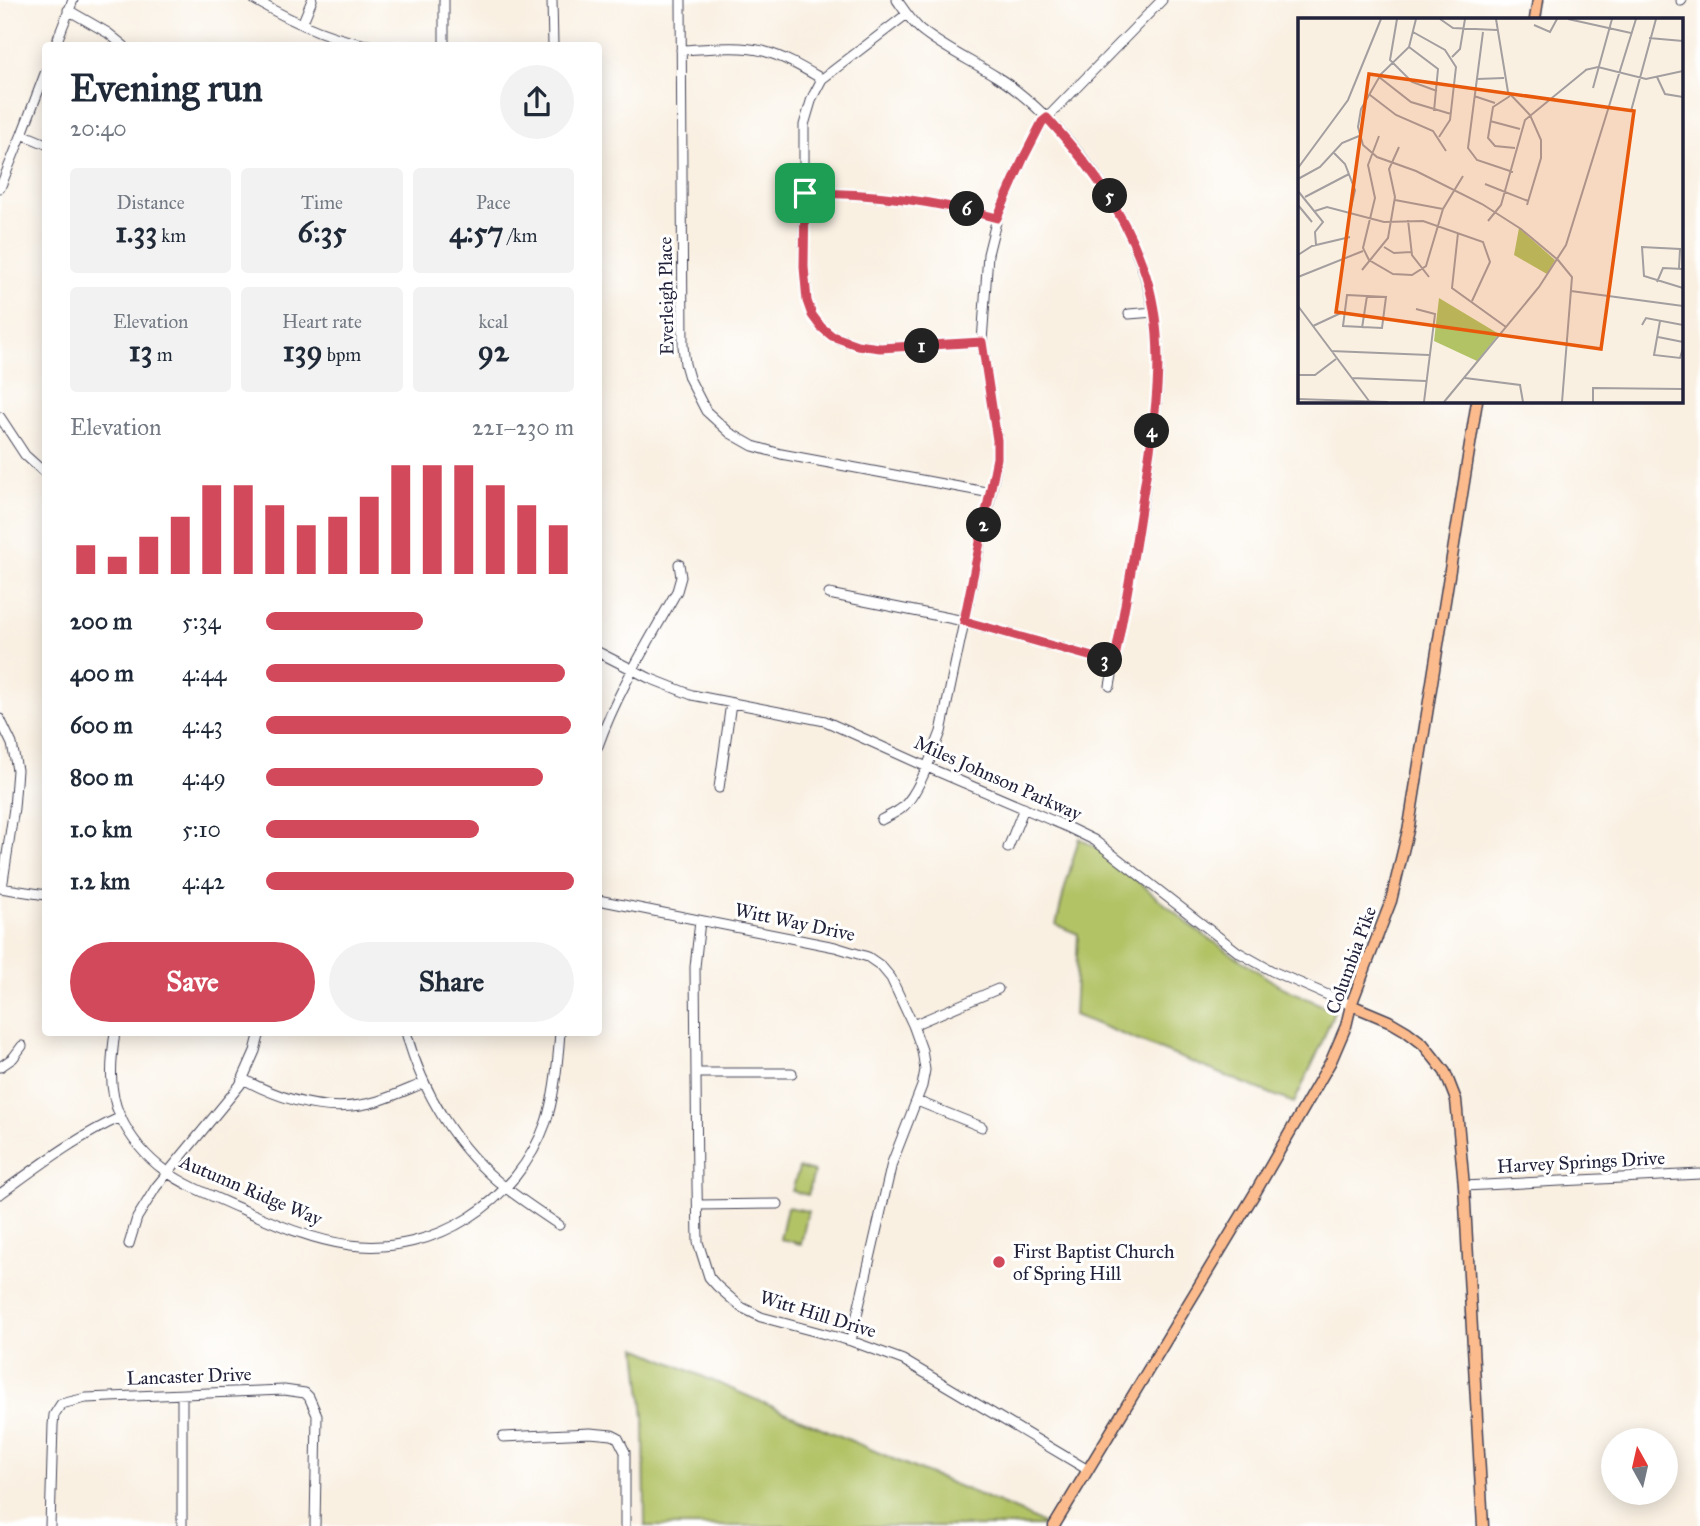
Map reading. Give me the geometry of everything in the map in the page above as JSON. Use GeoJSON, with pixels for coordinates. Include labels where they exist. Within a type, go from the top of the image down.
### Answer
{"type":"FeatureCollection","features":[{"type":"Feature","properties":{"kind":"main road"},"geometry":{"type":"LineString","coordinates":[[1535,18],[1538,0]]}},
{"type":"Feature","properties":{"kind":"main road","name":"Columbia Pike"},"geometry":{"type":"LineString","coordinates":[[1054,1526],[1255,1193],[1331,1060],[1346,1026],[1350,1005],[1391,901],[1409,825],[1477,402]]}},
{"type":"Feature","properties":{"kind":"main road"},"geometry":{"type":"LineString","coordinates":[[1350,1005],[1389,1021],[1423,1044],[1445,1072],[1456,1100],[1464,1186],[1483,1526]]}},
{"type":"Feature","properties":{"kind":"street"},"geometry":{"type":"LineString","coordinates":[[56,42],[73,0]]}},
{"type":"Feature","properties":{"kind":"street"},"geometry":{"type":"LineString","coordinates":[[255,0],[324,33],[359,42]]}},
{"type":"Feature","properties":{"kind":"street"},"geometry":{"type":"LineString","coordinates":[[302,24],[312,0]]}},
{"type":"Feature","properties":{"kind":"street"},"geometry":{"type":"LineString","coordinates":[[444,0],[444,42]]}},
{"type":"Feature","properties":{"kind":"street"},"geometry":{"type":"LineString","coordinates":[[552,0],[553,42]]}},
{"type":"Feature","properties":{"kind":"street","name":"Everleigh Place"},"geometry":{"type":"LineString","coordinates":[[681,0],[683,346],[689,378],[706,411],[730,433],[753,446],[781,454],[991,494]]}},
{"type":"Feature","properties":{"kind":"street"},"geometry":{"type":"LineString","coordinates":[[897,0],[919,28],[1021,93],[1047,118],[1092,170],[1116,207],[1143,266],[1154,312],[1158,377],[1131,576],[1110,686]]}},
{"type":"Feature","properties":{"kind":"street"},"geometry":{"type":"LineString","coordinates":[[881,820],[903,808],[927,767],[941,732],[991,494],[997,440],[982,342],[988,254],[997,218],[1042,122],[1161,0]]}},
{"type":"Feature","properties":{"kind":"street"},"geometry":{"type":"LineString","coordinates":[[68,10],[119,42]]}},
{"type":"Feature","properties":{"kind":"street"},"geometry":{"type":"LineString","coordinates":[[906,13],[822,79],[812,98],[804,125],[804,267],[807,301],[812,315],[821,327],[832,336],[857,345],[880,348],[982,342]]}},
{"type":"Feature","properties":{"kind":"street"},"geometry":{"type":"LineString","coordinates":[[681,50],[737,48],[763,51],[794,62],[822,79]]}},
{"type":"Feature","properties":{"kind":"street"},"geometry":{"type":"LineString","coordinates":[[0,188],[42,82]]}},
{"type":"Feature","properties":{"kind":"street"},"geometry":{"type":"LineString","coordinates":[[22,134],[42,142]]}},
{"type":"Feature","properties":{"kind":"street"},"geometry":{"type":"LineString","coordinates":[[805,193],[886,196],[966,209],[997,218]]}},
{"type":"Feature","properties":{"kind":"street"},"geometry":{"type":"LineString","coordinates":[[1129,314],[1154,312]]}},
{"type":"Feature","properties":{"kind":"street"},"geometry":{"type":"LineString","coordinates":[[0,417],[25,455],[42,470]]}},
{"type":"Feature","properties":{"kind":"street"},"geometry":{"type":"LineString","coordinates":[[602,736],[633,670],[677,591],[681,578],[679,564]]}},
{"type":"Feature","properties":{"kind":"street"},"geometry":{"type":"LineString","coordinates":[[829,594],[964,621],[1114,663]]}},
{"type":"Feature","properties":{"kind":"street","name":"Miles Johnson Parkway"},"geometry":{"type":"LineString","coordinates":[[602,654],[692,695],[825,721],[1094,840],[1238,952],[1272,971],[1350,1005]]}},
{"type":"Feature","properties":{"kind":"street"},"geometry":{"type":"LineString","coordinates":[[719,788],[731,703]]}},
{"type":"Feature","properties":{"kind":"street"},"geometry":{"type":"LineString","coordinates":[[0,719],[12,744],[17,770],[15,808],[1,888],[42,894]]}},
{"type":"Feature","properties":{"kind":"street"},"geometry":{"type":"LineString","coordinates":[[1008,848],[1024,808]]}},
{"type":"Feature","properties":{"kind":"street","name":"Witt Way Drive"},"geometry":{"type":"LineString","coordinates":[[602,901],[835,947],[868,957],[881,966],[891,978],[913,1025],[922,1050],[925,1070],[917,1101],[892,1163],[851,1341]]}},
{"type":"Feature","properties":{"kind":"street","name":"Witt Hill Drive"},"geometry":{"type":"LineString","coordinates":[[700,920],[695,967],[698,1242],[709,1277],[741,1307],[761,1317],[851,1341],[903,1360],[1088,1470]]}},
{"type":"Feature","properties":{"kind":"street"},"geometry":{"type":"LineString","coordinates":[[913,1025],[998,989]]}},
{"type":"Feature","properties":{"kind":"street","name":"Autumn Ridge Way"},"geometry":{"type":"LineString","coordinates":[[114,1036],[111,1077],[121,1117],[145,1154],[167,1173],[181,1182],[283,1226],[327,1241],[370,1247],[403,1244],[451,1229],[483,1209],[506,1187],[529,1157],[546,1121],[558,1065],[560,1036]]}},
{"type":"Feature","properties":{"kind":"street"},"geometry":{"type":"LineString","coordinates":[[129,1244],[131,1232],[146,1202],[243,1079],[259,1036]]}},
{"type":"Feature","properties":{"kind":"street"},"geometry":{"type":"LineString","coordinates":[[407,1036],[424,1083],[459,1140],[486,1170],[559,1225]]}},
{"type":"Feature","properties":{"kind":"street"},"geometry":{"type":"LineString","coordinates":[[0,1067],[13,1058],[22,1046]]}},
{"type":"Feature","properties":{"kind":"street"},"geometry":{"type":"LineString","coordinates":[[696,1073],[792,1073]]}},
{"type":"Feature","properties":{"kind":"street"},"geometry":{"type":"LineString","coordinates":[[243,1079],[293,1101],[317,1105],[354,1105],[378,1101],[424,1083]]}},
{"type":"Feature","properties":{"kind":"street"},"geometry":{"type":"LineString","coordinates":[[917,1101],[982,1127]]}},
{"type":"Feature","properties":{"kind":"street"},"geometry":{"type":"LineString","coordinates":[[0,1194],[74,1141],[121,1117]]}},
{"type":"Feature","properties":{"kind":"street","name":"Harvey Springs Drive"},"geometry":{"type":"LineString","coordinates":[[1464,1186],[1700,1174]]}},
{"type":"Feature","properties":{"kind":"street"},"geometry":{"type":"LineString","coordinates":[[698,1205],[778,1204]]}},
{"type":"Feature","properties":{"kind":"street","name":"Lancaster Drive"},"geometry":{"type":"LineString","coordinates":[[48,1525],[53,1425],[56,1409],[61,1404],[86,1398],[284,1390],[305,1393],[317,1415],[315,1526]]}},
{"type":"Feature","properties":{"kind":"street"},"geometry":{"type":"LineString","coordinates":[[182,1395],[182,1526]]}},
{"type":"Feature","properties":{"kind":"street"},"geometry":{"type":"LineString","coordinates":[[503,1437],[590,1433],[618,1438],[625,1452],[625,1526]]}},
{"type":"Feature","properties":{"kind":"green space"},"geometry":{"type":"Polygon","coordinates":[[[1079,838],[1100,850],[1195,929],[1278,985],[1334,1011],[1294,1103],[1074,1015],[1078,934],[1056,925],[1079,838]]]}},
{"type":"Feature","properties":{"kind":"green space"},"geometry":{"type":"Polygon","coordinates":[[[799,1168],[814,1172],[808,1195],[792,1191],[799,1168]]]}},
{"type":"Feature","properties":{"kind":"green space"},"geometry":{"type":"Polygon","coordinates":[[[787,1207],[808,1211],[801,1244],[780,1239],[787,1207]]]}},
{"type":"Feature","properties":{"kind":"green space"},"geometry":{"type":"Polygon","coordinates":[[[637,1348],[1021,1512],[1046,1526],[645,1526],[644,1417],[637,1348]]]}},
{"type":"Feature","properties":{"kind":"place","name":"First Baptist Church of Spring Hill"},"geometry":{"type":"Point","coordinates":[999,1262]}},
{"type":"Feature","properties":{"kind":"route"},"geometry":{"type":"LineString","coordinates":[[1047,118],[1092,170],[1110,197],[1143,266],[1153,305],[1158,377],[1150,454],[1114,663],[964,621],[997,458],[997,440],[982,342],[870,348],[832,336],[821,327],[812,315],[807,301],[804,267],[805,193],[886,196],[966,209],[997,218],[1024,157],[1042,122],[1047,118]]}}]}
